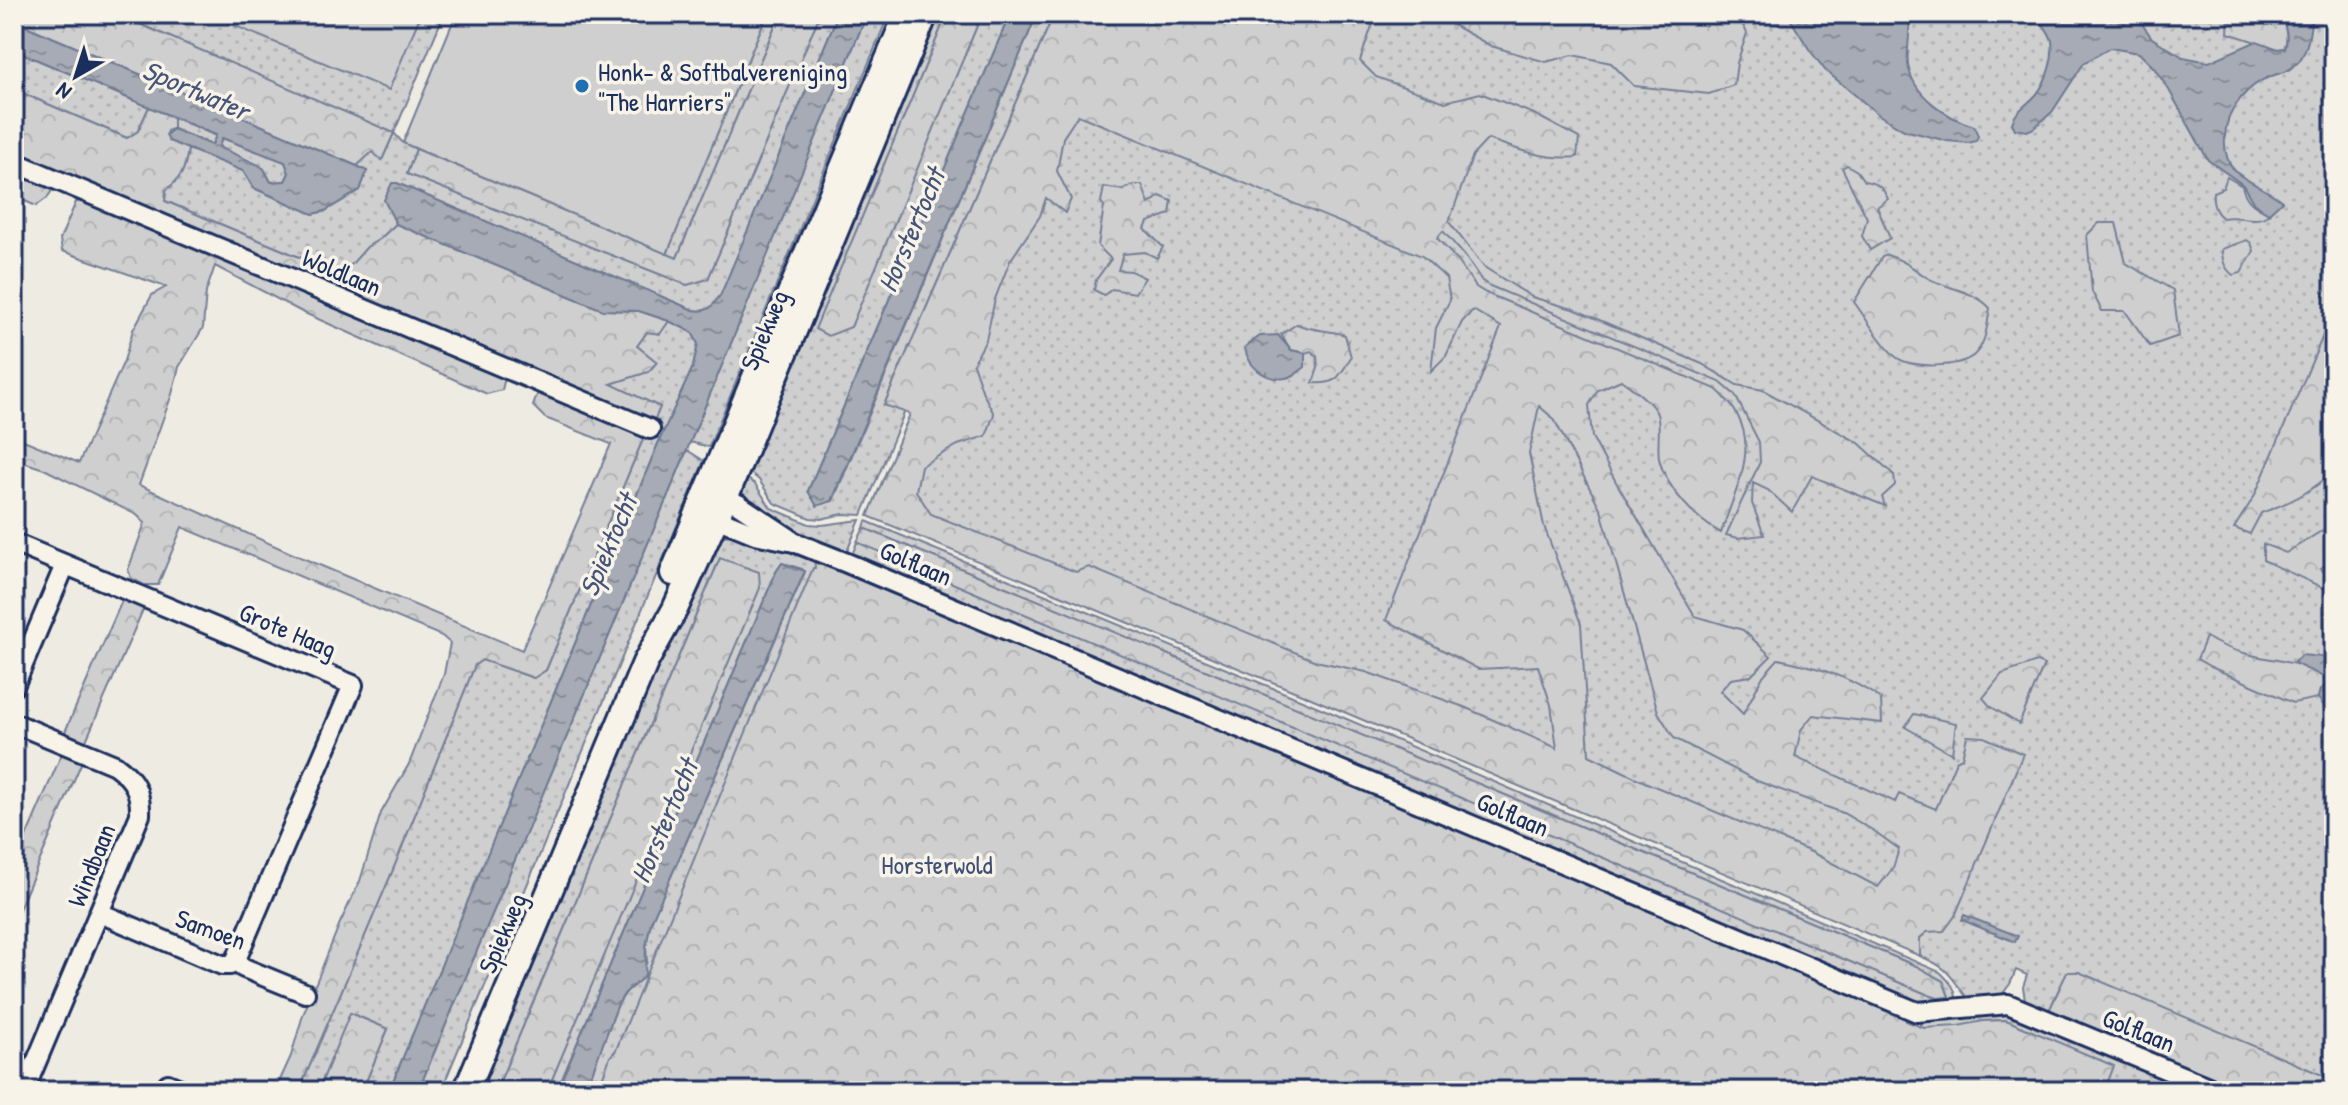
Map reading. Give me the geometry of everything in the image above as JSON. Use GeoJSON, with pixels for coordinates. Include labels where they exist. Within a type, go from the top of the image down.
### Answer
{"type":"FeatureCollection","features":[{"type":"Feature","properties":{"kind":"main road","name":"Spiekweg"},"geometry":{"type":"LineString","coordinates":[[466,1091],[645,663],[675,609],[712,505],[907,14]]}},
{"type":"Feature","properties":{"kind":"main road","name":"Spiekweg"},"geometry":{"type":"LineString","coordinates":[[712,505],[925,14]]}},
{"type":"Feature","properties":{"kind":"street","name":"Woldlaan"},"geometry":{"type":"LineString","coordinates":[[14,162],[650,429]]}},
{"type":"Feature","properties":{"kind":"street","name":"Golflaan"},"geometry":{"type":"LineString","coordinates":[[712,505],[755,534],[794,542],[874,574],[1917,1012],[2008,1004],[2218,1091]]}},
{"type":"Feature","properties":{"kind":"street","name":"Grote Haag"},"geometry":{"type":"LineString","coordinates":[[14,543],[353,685],[235,962]]}},
{"type":"Feature","properties":{"kind":"street"},"geometry":{"type":"LineString","coordinates":[[14,686],[65,565]]}},
{"type":"Feature","properties":{"kind":"street","name":"Windbaan"},"geometry":{"type":"LineString","coordinates":[[14,723],[115,765],[129,775],[141,798],[140,815],[24,1091]]}},
{"type":"Feature","properties":{"kind":"street","name":"Samoen"},"geometry":{"type":"LineString","coordinates":[[100,913],[222,965],[235,962],[305,993]]}},
{"type":"Feature","properties":{"kind":"green space"},"geometry":{"type":"Polygon","coordinates":[[[14,14],[116,14],[394,133],[382,160],[372,152],[357,166],[14,21],[14,14]]]}},
{"type":"Feature","properties":{"kind":"green space"},"geometry":{"type":"Polygon","coordinates":[[[116,14],[444,14],[394,133],[116,14]]]}},
{"type":"Feature","properties":{"kind":"green space"},"geometry":{"type":"Polygon","coordinates":[[[207,14],[421,14],[389,90],[207,14]]]}},
{"type":"Feature","properties":{"kind":"green space","name":"Honk- & Softbalvereniging \"The Harriers\""},"geometry":{"type":"Polygon","coordinates":[[[456,14],[767,14],[667,254],[403,143],[456,14]]]}},
{"type":"Feature","properties":{"kind":"green space"},"geometry":{"type":"Polygon","coordinates":[[[767,14],[780,14],[677,258],[667,254],[767,14]]]}},
{"type":"Feature","properties":{"kind":"green space"},"geometry":{"type":"Polygon","coordinates":[[[780,14],[820,14],[708,279],[687,285],[407,174],[416,149],[677,258],[780,14]]]}},
{"type":"Feature","properties":{"kind":"green space"},"geometry":{"type":"Polygon","coordinates":[[[820,14],[838,14],[721,295],[707,310],[693,310],[397,183],[385,200],[396,224],[367,247],[343,275],[165,201],[166,190],[182,172],[188,149],[243,171],[253,188],[313,214],[325,211],[360,190],[367,171],[357,166],[372,151],[382,160],[394,133],[403,143],[416,149],[407,174],[687,285],[708,279],[820,14]]]}},
{"type":"Feature","properties":{"kind":"green space"},"geometry":{"type":"Polygon","coordinates":[[[867,14],[889,14],[709,447],[690,442],[867,14]]]}},
{"type":"Feature","properties":{"kind":"green space"},"geometry":{"type":"Polygon","coordinates":[[[929,14],[947,14],[816,329],[916,168],[982,14],[1010,14],[808,491],[817,505],[833,501],[1037,14],[1054,14],[884,405],[905,411],[862,515],[810,518],[774,503],[759,480],[746,469],[929,14]]]}},
{"type":"Feature","properties":{"kind":"green space"},"geometry":{"type":"Polygon","coordinates":[[[947,14],[982,14],[851,327],[828,336],[815,329],[947,14]]]}},
{"type":"Feature","properties":{"kind":"green space"},"geometry":{"type":"Polygon","coordinates":[[[1054,14],[1376,14],[1360,61],[1376,77],[1445,102],[1480,93],[1534,114],[1579,138],[1577,157],[1543,156],[1488,139],[1473,155],[1449,222],[1484,267],[1532,297],[1576,310],[1702,364],[1737,385],[1763,390],[1859,443],[1894,475],[1895,485],[1882,497],[1885,506],[1812,476],[1792,512],[1768,490],[1753,483],[1752,503],[1764,535],[1738,538],[1726,535],[1760,462],[1759,442],[1735,395],[1720,382],[1490,286],[1482,281],[1443,231],[1437,238],[1476,287],[1486,293],[1716,389],[1732,406],[1741,423],[1745,458],[1721,533],[1692,511],[1674,491],[1659,458],[1657,414],[1646,400],[1621,380],[1598,390],[1589,405],[1592,437],[1695,616],[1743,630],[1771,656],[1751,676],[1731,679],[1720,691],[1743,714],[1763,676],[1778,659],[1832,673],[1869,691],[1881,699],[1882,723],[1813,715],[1801,730],[1795,757],[1895,802],[1899,794],[1936,809],[1956,761],[1962,758],[1967,736],[1984,737],[2023,754],[1955,916],[1944,931],[1927,932],[1920,938],[1920,956],[1304,695],[868,516],[910,414],[884,405],[1054,14]],[[1078,115],[1063,138],[1057,171],[1071,199],[1065,213],[1046,198],[1040,216],[1010,261],[995,299],[986,340],[973,364],[994,414],[986,436],[958,445],[921,466],[916,491],[931,514],[1076,572],[1089,567],[1316,661],[1366,672],[1464,707],[1557,748],[1551,705],[1538,666],[1478,669],[1386,620],[1501,327],[1473,310],[1462,322],[1446,356],[1431,371],[1436,328],[1450,300],[1446,278],[1422,256],[1078,115]],[[1539,406],[1529,453],[1544,526],[1581,624],[1589,755],[1647,783],[1811,852],[1878,887],[1893,868],[1899,849],[1843,813],[1757,781],[1674,738],[1658,712],[1601,510],[1554,419],[1539,406]]]}},
{"type":"Feature","properties":{"kind":"green space"},"geometry":{"type":"Polygon","coordinates":[[[1074,14],[2334,14],[2334,1091],[2059,989],[2049,1011],[2025,1000],[2023,987],[2027,975],[2016,970],[2000,997],[1968,999],[1944,969],[1920,956],[1920,938],[1927,932],[923,514],[908,498],[902,443],[911,414],[1074,14]]]}},
{"type":"Feature","properties":{"kind":"green space"},"geometry":{"type":"Polygon","coordinates":[[[1433,14],[1737,14],[1747,33],[1737,63],[1734,85],[1709,94],[1634,86],[1611,63],[1573,55],[1546,62],[1491,46],[1433,14]]]}},
{"type":"Feature","properties":{"kind":"green space"},"geometry":{"type":"Polygon","coordinates":[[[2229,14],[2282,14],[2285,48],[2278,49],[2228,33],[2229,14]]]}},
{"type":"Feature","properties":{"kind":"green space"},"geometry":{"type":"Polygon","coordinates":[[[14,50],[149,107],[138,131],[127,138],[15,90],[14,50]]]}},
{"type":"Feature","properties":{"kind":"green space"},"geometry":{"type":"Polygon","coordinates":[[[14,71],[15,90],[127,138],[138,131],[149,107],[173,117],[173,129],[167,131],[169,141],[188,149],[182,172],[166,190],[165,201],[342,275],[367,247],[396,224],[603,310],[639,311],[669,321],[660,334],[647,332],[637,346],[657,362],[648,372],[611,384],[660,407],[652,426],[14,159],[14,71]]]}},
{"type":"Feature","properties":{"kind":"green space"},"geometry":{"type":"Polygon","coordinates":[[[173,117],[216,136],[212,145],[173,129],[173,117]]]}},
{"type":"Feature","properties":{"kind":"green space"},"geometry":{"type":"Polygon","coordinates":[[[222,138],[285,162],[289,173],[285,181],[271,182],[264,169],[218,147],[222,138]]]}},
{"type":"Feature","properties":{"kind":"green space"},"geometry":{"type":"Polygon","coordinates":[[[1847,165],[1857,171],[1864,181],[1879,186],[1888,199],[1877,207],[1890,238],[1870,250],[1862,236],[1867,218],[1842,168],[1847,165]]]}},
{"type":"Feature","properties":{"kind":"green space"},"geometry":{"type":"Polygon","coordinates":[[[14,168],[55,186],[47,198],[36,206],[14,196],[14,168]]]}},
{"type":"Feature","properties":{"kind":"green space"},"geometry":{"type":"Polygon","coordinates":[[[2227,177],[2242,186],[2252,203],[2269,214],[2259,219],[2220,216],[2214,207],[2213,192],[2223,188],[2227,177]]]}},
{"type":"Feature","properties":{"kind":"green space"},"geometry":{"type":"Polygon","coordinates":[[[1142,185],[1149,204],[1160,196],[1172,201],[1170,214],[1148,222],[1145,229],[1163,247],[1157,258],[1145,252],[1123,254],[1118,270],[1131,271],[1145,278],[1135,293],[1112,289],[1104,295],[1094,290],[1096,280],[1111,259],[1098,246],[1104,187],[1122,190],[1142,185]]]}},
{"type":"Feature","properties":{"kind":"green space"},"geometry":{"type":"Polygon","coordinates":[[[92,201],[506,373],[502,390],[487,394],[300,311],[215,266],[206,292],[203,328],[179,367],[139,485],[293,554],[522,650],[611,444],[545,418],[533,406],[540,387],[646,432],[546,670],[534,678],[482,660],[475,665],[299,1091],[275,1091],[340,923],[360,881],[381,813],[409,764],[444,674],[450,643],[442,636],[182,527],[158,585],[144,585],[131,578],[128,570],[145,523],[137,515],[44,469],[14,459],[14,436],[79,463],[124,361],[133,330],[152,295],[166,287],[62,251],[60,239],[76,202],[92,201]]]}},
{"type":"Feature","properties":{"kind":"green space"},"geometry":{"type":"Polygon","coordinates":[[[2099,223],[2116,223],[2126,263],[2173,290],[2179,336],[2150,346],[2125,311],[2102,311],[2092,292],[2087,235],[2099,223]]]}},
{"type":"Feature","properties":{"kind":"green space"},"geometry":{"type":"Polygon","coordinates":[[[2247,240],[2254,251],[2241,273],[2233,275],[2224,264],[2222,249],[2247,240]]]}},
{"type":"Feature","properties":{"kind":"green space"},"geometry":{"type":"Polygon","coordinates":[[[1887,255],[1934,281],[1976,297],[1990,308],[1984,339],[1974,355],[1947,365],[1912,364],[1896,357],[1885,345],[1854,302],[1882,257],[1887,255]]]}},
{"type":"Feature","properties":{"kind":"green space"},"geometry":{"type":"Polygon","coordinates":[[[2334,310],[2334,470],[2300,496],[2261,513],[2250,534],[2234,528],[2254,497],[2334,310]]]}},
{"type":"Feature","properties":{"kind":"green space"},"geometry":{"type":"Polygon","coordinates":[[[669,321],[692,332],[698,344],[693,367],[664,431],[652,426],[660,407],[610,384],[648,372],[657,362],[637,346],[647,332],[660,333],[669,321]]]}},
{"type":"Feature","properties":{"kind":"green space"},"geometry":{"type":"Polygon","coordinates":[[[1297,324],[1345,335],[1351,357],[1333,381],[1313,383],[1318,368],[1317,356],[1311,351],[1291,350],[1281,334],[1297,324]]]}},
{"type":"Feature","properties":{"kind":"green space"},"geometry":{"type":"Polygon","coordinates":[[[646,432],[660,439],[389,1091],[362,1091],[388,1029],[351,1013],[318,1091],[299,1091],[475,665],[482,660],[533,678],[546,670],[646,432]]]}},
{"type":"Feature","properties":{"kind":"green space"},"geometry":{"type":"Polygon","coordinates":[[[687,450],[704,461],[441,1091],[418,1091],[687,450]]]}},
{"type":"Feature","properties":{"kind":"green space"},"geometry":{"type":"Polygon","coordinates":[[[740,474],[755,484],[771,508],[809,524],[860,520],[845,556],[779,522],[739,495],[740,474]]]}},
{"type":"Feature","properties":{"kind":"green space"},"geometry":{"type":"Polygon","coordinates":[[[866,521],[1302,700],[1940,972],[1953,988],[1956,1001],[1922,1004],[851,558],[857,542],[1929,995],[1938,998],[1949,996],[1943,981],[1916,966],[864,528],[866,521]]]}},
{"type":"Feature","properties":{"kind":"green space"},"geometry":{"type":"Polygon","coordinates":[[[2328,527],[2334,531],[2334,558],[2320,569],[2334,576],[2334,593],[2263,560],[2263,544],[2286,553],[2328,527]]]}},
{"type":"Feature","properties":{"kind":"green space"},"geometry":{"type":"Polygon","coordinates":[[[864,528],[1916,966],[1943,981],[1949,997],[1929,995],[857,542],[864,528]]]}},
{"type":"Feature","properties":{"kind":"green space"},"geometry":{"type":"Polygon","coordinates":[[[736,535],[814,556],[817,578],[646,1017],[610,1057],[598,1091],[585,1091],[618,1004],[647,962],[646,946],[651,922],[805,572],[802,569],[782,563],[776,572],[557,1091],[547,1091],[645,855],[725,560],[720,558],[496,1091],[474,1091],[657,654],[721,536],[736,535]]]}},
{"type":"Feature","properties":{"kind":"green space","name":"Horsterwold"},"geometry":{"type":"Polygon","coordinates":[[[814,556],[1906,1015],[1906,1021],[1924,1028],[2006,1020],[2114,1066],[2104,1091],[598,1091],[815,568],[814,556]]]}},
{"type":"Feature","properties":{"kind":"green space"},"geometry":{"type":"Polygon","coordinates":[[[720,558],[759,572],[760,588],[547,1091],[496,1091],[720,558]]]}},
{"type":"Feature","properties":{"kind":"green space"},"geometry":{"type":"Polygon","coordinates":[[[124,596],[145,605],[85,743],[64,734],[124,596]]]}},
{"type":"Feature","properties":{"kind":"green space"},"geometry":{"type":"Polygon","coordinates":[[[2206,637],[2237,651],[2307,668],[2325,679],[2325,686],[2318,698],[2293,703],[2197,659],[2206,637]]]}},
{"type":"Feature","properties":{"kind":"green space"},"geometry":{"type":"Polygon","coordinates":[[[2037,662],[2044,665],[2019,724],[1983,698],[2002,674],[2037,662]]]}},
{"type":"Feature","properties":{"kind":"green space"},"geometry":{"type":"Polygon","coordinates":[[[1914,714],[1956,723],[1952,754],[1905,727],[1914,714]]]}},
{"type":"Feature","properties":{"kind":"green space"},"geometry":{"type":"Polygon","coordinates":[[[63,751],[83,759],[14,921],[14,865],[63,751]]]}},
{"type":"Feature","properties":{"kind":"green space"},"geometry":{"type":"Polygon","coordinates":[[[2067,972],[2079,972],[2334,1080],[2334,1091],[2235,1091],[2049,1011],[2067,972]]]}},
{"type":"Feature","properties":{"kind":"green space"},"geometry":{"type":"Polygon","coordinates":[[[2008,1011],[2204,1091],[2104,1091],[2113,1066],[2006,1020],[1983,1021],[1954,1036],[1876,1091],[1917,1029],[1929,1017],[2008,1011]]]}},
{"type":"Feature","properties":{"kind":"green space"},"geometry":{"type":"Polygon","coordinates":[[[350,1013],[388,1029],[362,1091],[318,1091],[350,1013]]]}},
{"type":"Feature","properties":{"kind":"water"},"geometry":{"type":"Polygon","coordinates":[[[838,14],[867,14],[418,1091],[389,1091],[660,439],[693,367],[698,344],[692,332],[669,321],[639,311],[603,310],[396,224],[384,200],[392,183],[397,183],[693,310],[707,310],[721,294],[838,14]]]}},
{"type":"Feature","properties":{"kind":"water"},"geometry":{"type":"Polygon","coordinates":[[[1010,14],[1037,14],[832,501],[817,506],[808,491],[1010,14]]]}},
{"type":"Feature","properties":{"kind":"water"},"geometry":{"type":"Polygon","coordinates":[[[1787,14],[1908,14],[1908,64],[1916,86],[1942,111],[1974,126],[1978,136],[1976,141],[1947,141],[1904,130],[1879,115],[1825,70],[1787,14]]]}},
{"type":"Feature","properties":{"kind":"water"},"geometry":{"type":"Polygon","coordinates":[[[2036,14],[2129,14],[2142,24],[2152,38],[2183,57],[2209,62],[2257,41],[2278,49],[2285,48],[2287,35],[2282,14],[2312,14],[2307,45],[2299,61],[2247,92],[2234,108],[2226,126],[2225,150],[2232,167],[2282,201],[2269,213],[2254,204],[2243,185],[2208,160],[2169,90],[2139,53],[2110,48],[2084,63],[2052,112],[2034,128],[2027,131],[2015,129],[2014,119],[2040,90],[2051,62],[2052,41],[2036,14]]]}},
{"type":"Feature","properties":{"kind":"water"},"geometry":{"type":"Polygon","coordinates":[[[14,21],[357,166],[367,171],[360,190],[325,211],[313,214],[254,188],[243,171],[169,141],[166,135],[173,129],[212,145],[216,135],[14,50],[14,21]],[[222,138],[219,147],[259,165],[271,182],[285,181],[289,173],[285,162],[222,138]]]}},
{"type":"Feature","properties":{"kind":"water"},"geometry":{"type":"Polygon","coordinates":[[[1278,335],[1291,350],[1305,353],[1305,367],[1286,378],[1262,373],[1251,362],[1245,347],[1260,336],[1278,335]]]}},
{"type":"Feature","properties":{"kind":"water"},"geometry":{"type":"Polygon","coordinates":[[[782,563],[805,571],[651,922],[645,976],[625,993],[618,1004],[585,1091],[557,1091],[776,572],[782,563]]]}},
{"type":"Feature","properties":{"kind":"water"},"geometry":{"type":"Polygon","coordinates":[[[2301,655],[2334,658],[2334,719],[2318,698],[2325,686],[2325,679],[2294,662],[2301,655]]]}},
{"type":"Feature","properties":{"kind":"water"},"geometry":{"type":"Polygon","coordinates":[[[1964,915],[2018,936],[2015,942],[1962,920],[1964,915]]]}},
{"type":"Feature","properties":{"kind":"place","name":"Honk- & Softbalvereniging \"The Harriers\""},"geometry":{"type":"Point","coordinates":[582,86]}},
{"type":"Feature","properties":{"kind":"water label","name":"Sportwater"},"geometry":{"type":"Point","coordinates":[196,90]}},
{"type":"Feature","properties":{"kind":"water label","name":"Horstertocht"},"geometry":{"type":"Point","coordinates":[911,230]}},
{"type":"Feature","properties":{"kind":"water label","name":"Spiektocht"},"geometry":{"type":"Point","coordinates":[608,545]}},
{"type":"Feature","properties":{"kind":"water label","name":"Horstertocht"},"geometry":{"type":"Point","coordinates":[664,821]}}]}
